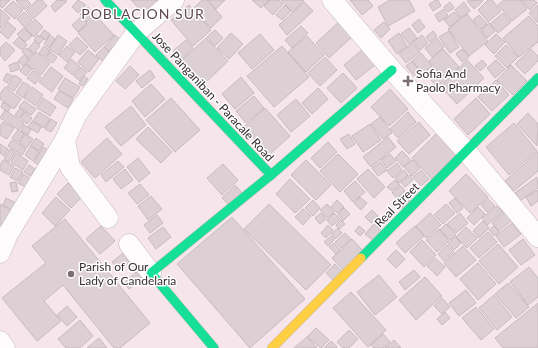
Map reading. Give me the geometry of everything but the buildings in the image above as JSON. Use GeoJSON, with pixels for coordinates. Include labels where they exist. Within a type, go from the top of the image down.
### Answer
{"type":"FeatureCollection","features":[{"type":"Feature","properties":{"kind":"street","name":"Jose Panganiban - Paracale Road"},"geometry":{"type":"LineString","coordinates":[[105,0],[271,175]]}},
{"type":"Feature","properties":{"kind":"street"},"geometry":{"type":"LineString","coordinates":[[0,253],[8,234],[65,140],[77,114],[136,33],[174,0]]}},
{"type":"Feature","properties":{"kind":"street"},"geometry":{"type":"LineString","coordinates":[[332,0],[392,70],[466,151],[538,237]]}},
{"type":"Feature","properties":{"kind":"street"},"geometry":{"type":"LineString","coordinates":[[151,273],[271,175],[392,70]]}},
{"type":"Feature","properties":{"kind":"street","name":"Real Street"},"geometry":{"type":"LineString","coordinates":[[272,348],[538,78]]}},
{"type":"Feature","properties":{"kind":"street"},"geometry":{"type":"LineString","coordinates":[[65,140],[70,167],[108,218]]}},
{"type":"Feature","properties":{"kind":"street"},"geometry":{"type":"LineString","coordinates":[[129,244],[151,273],[214,348]]}},
{"type":"Feature","properties":{"kind":"street"},"geometry":{"type":"LineString","coordinates":[[0,342],[5,348]]}},
{"type":"Feature","properties":{"kind":"traffic: fast"},"geometry":{"type":"LineString","coordinates":[[105,0],[271,175]]}},
{"type":"Feature","properties":{"kind":"traffic: fast"},"geometry":{"type":"LineString","coordinates":[[214,348],[151,273],[271,175],[392,70]]}},
{"type":"Feature","properties":{"kind":"traffic: fast"},"geometry":{"type":"LineString","coordinates":[[361,258],[538,78]]}},
{"type":"Feature","properties":{"kind":"traffic: slow"},"geometry":{"type":"LineString","coordinates":[[272,348],[361,258]]}},
{"type":"Feature","properties":{"kind":"place","name":"Sofia And Paolo Pharmacy"},"geometry":{"type":"Point","coordinates":[408,81]}},
{"type":"Feature","properties":{"kind":"place","name":"Parish of Our Lady of Candelaria"},"geometry":{"type":"Point","coordinates":[71,274]}},
{"type":"Feature","properties":{"kind":"district","name":"POBLACION SUR"},"geometry":{"type":"Point","coordinates":[143,14]}}]}
